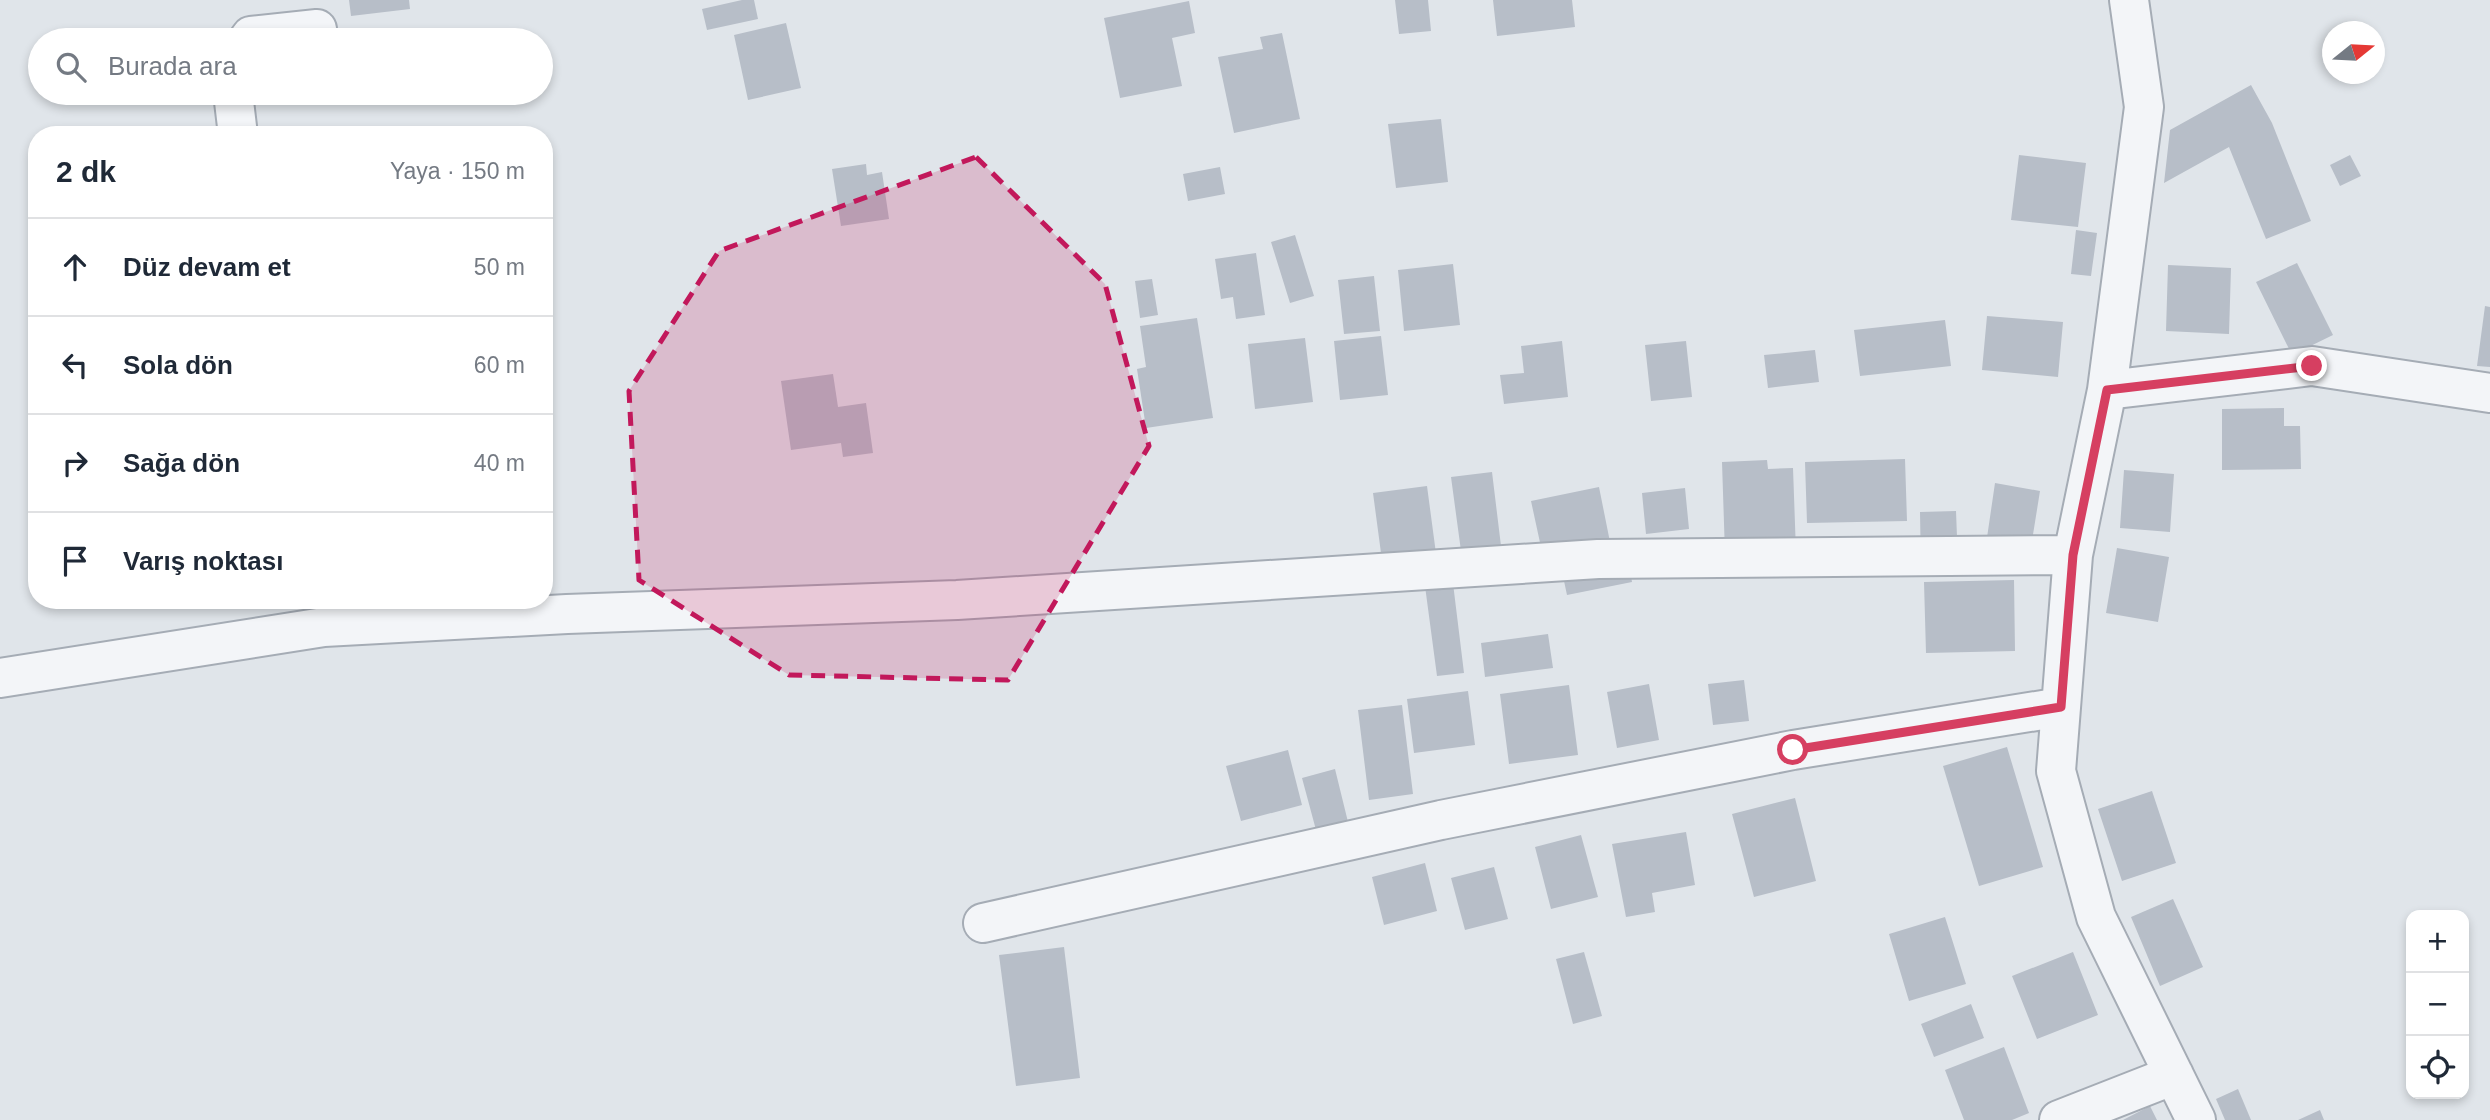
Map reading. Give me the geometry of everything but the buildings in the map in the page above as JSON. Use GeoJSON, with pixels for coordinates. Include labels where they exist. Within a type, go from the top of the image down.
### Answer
{"type":"FeatureCollection","features":[{"type":"Feature","properties":{"kind":"street"},"geometry":{"type":"LineString","coordinates":[[2129,0],[2144,107],[2107,390],[2073,555],[2056,771],[2096,917],[2196,1120]]}},
{"type":"Feature","properties":{"kind":"street"},"geometry":{"type":"LineString","coordinates":[[234,105],[237,126]]}},
{"type":"Feature","properties":{"kind":"street"},"geometry":{"type":"LineString","coordinates":[[2107,390],[2312,366],[2490,393]]}},
{"type":"Feature","properties":{"kind":"street"},"geometry":{"type":"LineString","coordinates":[[0,678],[322,614],[567,614],[957,600],[1598,559],[2073,555]]}},
{"type":"Feature","properties":{"kind":"street"},"geometry":{"type":"LineString","coordinates":[[983,923],[1455,817],[1793,750],[2061,707]]}},
{"type":"Feature","properties":{"kind":"street"},"geometry":{"type":"LineString","coordinates":[[2059,1120],[2174,1075]]}},
{"type":"Feature","properties":{"kind":"highlighted area"},"geometry":{"type":"Polygon","coordinates":[[[976,157],[1105,284],[1149,446],[1008,680],[789,675],[639,580],[629,391],[719,251],[976,157]]]}},
{"type":"Feature","properties":{"kind":"route"},"geometry":{"type":"LineString","coordinates":[[1793,750],[2061,707],[2073,555],[2107,390],[2312,366]]}}]}
